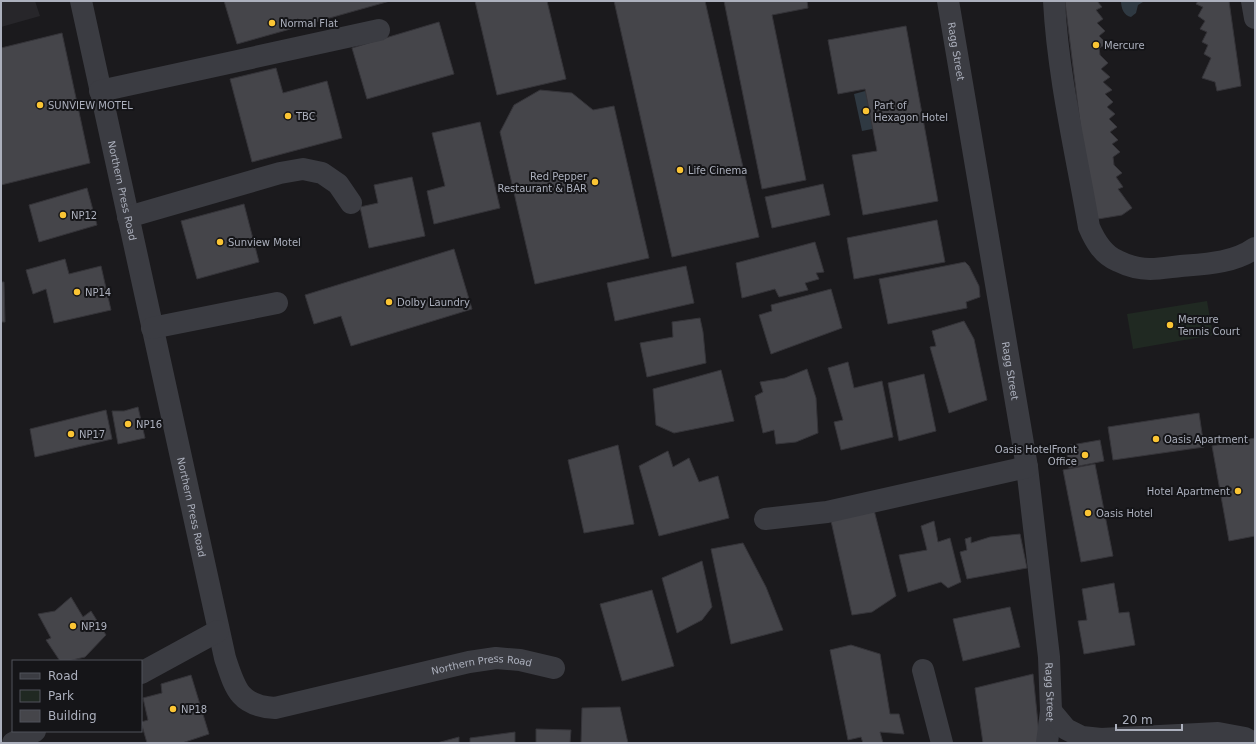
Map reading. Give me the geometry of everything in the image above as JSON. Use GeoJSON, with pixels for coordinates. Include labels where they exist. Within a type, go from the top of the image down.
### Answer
{"type":"FeatureCollection","features":[{"type":"Feature","properties":{"kind":"street","name":"Northern Press Road"},"geometry":{"type":"LineString","coordinates":[[81,1],[224,658],[239,692],[250,702],[262,707],[275,708],[476,661],[496,658],[520,660],[554,668]]}},
{"type":"Feature","properties":{"kind":"street","name":"Ragg Street"},"geometry":{"type":"LineString","coordinates":[[948,1],[1027,467],[1048,657],[1051,711],[1047,743]]}},
{"type":"Feature","properties":{"kind":"street"},"geometry":{"type":"LineString","coordinates":[[1054,1],[1061,69],[1089,227],[1094,238],[1102,249],[1116,261],[1130,266],[1150,269],[1212,263],[1235,258],[1255,248]]}},
{"type":"Feature","properties":{"kind":"street"},"geometry":{"type":"LineString","coordinates":[[1252,1],[1255,18]]}},
{"type":"Feature","properties":{"kind":"street"},"geometry":{"type":"LineString","coordinates":[[100,91],[379,30]]}},
{"type":"Feature","properties":{"kind":"street"},"geometry":{"type":"LineString","coordinates":[[128,217],[280,173],[303,169],[322,173],[338,184],[351,203]]}},
{"type":"Feature","properties":{"kind":"street"},"geometry":{"type":"LineString","coordinates":[[152,328],[277,303]]}},
{"type":"Feature","properties":{"kind":"street"},"geometry":{"type":"LineString","coordinates":[[765,518],[827,512],[1027,467]]}},
{"type":"Feature","properties":{"kind":"street"},"geometry":{"type":"LineString","coordinates":[[142,672],[218,631]]}},
{"type":"Feature","properties":{"kind":"street"},"geometry":{"type":"LineString","coordinates":[[923,670],[942,743]]}},
{"type":"Feature","properties":{"kind":"street"},"geometry":{"type":"LineString","coordinates":[[1051,711],[1066,729],[1082,737],[1100,739],[1218,732],[1246,738],[1254,743]]}},
{"type":"Feature","properties":{"kind":"street"},"geometry":{"type":"LineString","coordinates":[[13,743],[33,732]]}},
{"type":"Feature","properties":{"kind":"shaded area"},"geometry":{"type":"Polygon","coordinates":[[[1,1],[35,1],[40,16],[1,27],[1,1]]]}},
{"type":"Feature","properties":{"kind":"shaded area"},"geometry":{"type":"Polygon","coordinates":[[[1121,1],[1147,1],[1138,5],[1136,13],[1131,17],[1126,15],[1123,11],[1121,1]]]}},
{"type":"Feature","properties":{"kind":"shaded area","name":"Part of Hexagon Hotel"},"geometry":{"type":"Polygon","coordinates":[[[869,90],[877,128],[862,131],[854,94],[869,90]]]}},
{"type":"Feature","properties":{"kind":"green space","name":"Mercure Tennis Court"},"geometry":{"type":"Polygon","coordinates":[[[1207,301],[1213,335],[1133,349],[1127,314],[1207,301]]]}},
{"type":"Feature","properties":{"kind":"building","name":"Normal Flat"},"geometry":{"type":"Polygon","coordinates":[[[224,1],[390,1],[237,44],[224,1]]]}},
{"type":"Feature","properties":{"kind":"building"},"geometry":{"type":"Polygon","coordinates":[[[475,1],[547,1],[566,79],[497,95],[475,1]]]}},
{"type":"Feature","properties":{"kind":"building"},"geometry":{"type":"Polygon","coordinates":[[[614,1],[705,1],[759,237],[672,257],[614,1]]]}},
{"type":"Feature","properties":{"kind":"building"},"geometry":{"type":"Polygon","coordinates":[[[724,1],[807,1],[808,8],[772,15],[806,180],[762,189],[724,1]]]}},
{"type":"Feature","properties":{"kind":"building"},"geometry":{"type":"Polygon","coordinates":[[[1061,1],[1097,1],[1102,7],[1096,10],[1103,19],[1097,23],[1105,31],[1099,36],[1107,44],[1099,48],[1100,55],[1108,63],[1101,69],[1110,77],[1103,82],[1112,90],[1105,94],[1113,102],[1107,107],[1115,114],[1109,119],[1117,127],[1110,132],[1118,140],[1112,144],[1120,152],[1113,157],[1114,165],[1122,173],[1116,177],[1123,187],[1118,189],[1132,208],[1122,215],[1092,220],[1065,2],[1061,1]]]}},
{"type":"Feature","properties":{"kind":"building"},"geometry":{"type":"Polygon","coordinates":[[[1198,1],[1229,1],[1241,86],[1217,91],[1215,82],[1202,78],[1211,58],[1204,54],[1208,45],[1202,42],[1207,32],[1200,29],[1205,21],[1198,16],[1203,7],[1196,4],[1198,1]]]}},
{"type":"Feature","properties":{"kind":"building"},"geometry":{"type":"Polygon","coordinates":[[[439,22],[454,74],[367,99],[352,48],[439,22]]]}},
{"type":"Feature","properties":{"kind":"building"},"geometry":{"type":"Polygon","coordinates":[[[906,26],[938,201],[863,215],[852,155],[877,151],[865,89],[838,94],[828,40],[906,26]]]}},
{"type":"Feature","properties":{"kind":"building","name":"SUNVIEW MOTEL"},"geometry":{"type":"Polygon","coordinates":[[[62,33],[90,163],[1,185],[1,48],[62,33]]]}},
{"type":"Feature","properties":{"kind":"building","name":"TBC"},"geometry":{"type":"Polygon","coordinates":[[[276,68],[283,93],[327,81],[342,138],[252,162],[230,79],[276,68]]]}},
{"type":"Feature","properties":{"kind":"building"},"geometry":{"type":"Polygon","coordinates":[[[540,90],[572,93],[593,110],[614,106],[649,258],[535,284],[500,132],[514,105],[540,90]]]}},
{"type":"Feature","properties":{"kind":"building"},"geometry":{"type":"Polygon","coordinates":[[[480,122],[500,208],[434,224],[427,191],[445,186],[432,133],[480,122]]]}},
{"type":"Feature","properties":{"kind":"building"},"geometry":{"type":"Polygon","coordinates":[[[412,177],[425,236],[369,248],[360,207],[378,203],[374,185],[412,177]]]}},
{"type":"Feature","properties":{"kind":"building"},"geometry":{"type":"Polygon","coordinates":[[[823,184],[830,215],[772,228],[765,197],[823,184]]]}},
{"type":"Feature","properties":{"kind":"building","name":"NP12"},"geometry":{"type":"Polygon","coordinates":[[[87,188],[97,225],[39,242],[29,205],[87,188]]]}},
{"type":"Feature","properties":{"kind":"building","name":"Sunview Motel"},"geometry":{"type":"Polygon","coordinates":[[[244,204],[259,262],[197,279],[181,221],[244,204]]]}},
{"type":"Feature","properties":{"kind":"building"},"geometry":{"type":"Polygon","coordinates":[[[937,220],[945,262],[854,279],[847,238],[937,220]]]}},
{"type":"Feature","properties":{"kind":"building"},"geometry":{"type":"Polygon","coordinates":[[[815,242],[824,272],[816,273],[819,279],[805,283],[808,290],[779,297],[775,289],[742,298],[736,263],[815,242]]]}},
{"type":"Feature","properties":{"kind":"building","name":"Dolby Laundry"},"geometry":{"type":"Polygon","coordinates":[[[454,249],[472,309],[351,346],[341,316],[314,324],[305,295],[454,249]]]}},
{"type":"Feature","properties":{"kind":"building","name":"NP14"},"geometry":{"type":"Polygon","coordinates":[[[65,259],[69,274],[101,266],[111,310],[54,323],[46,289],[33,294],[26,270],[65,259]]]}},
{"type":"Feature","properties":{"kind":"building"},"geometry":{"type":"Polygon","coordinates":[[[965,262],[969,266],[979,286],[980,297],[966,302],[967,308],[888,324],[879,279],[965,262]]]}},
{"type":"Feature","properties":{"kind":"building"},"geometry":{"type":"Polygon","coordinates":[[[686,266],[694,303],[615,321],[607,283],[686,266]]]}},
{"type":"Feature","properties":{"kind":"building"},"geometry":{"type":"Polygon","coordinates":[[[1,282],[4,282],[5,322],[1,322],[1,282]]]}},
{"type":"Feature","properties":{"kind":"building"},"geometry":{"type":"Polygon","coordinates":[[[831,289],[842,328],[771,354],[759,315],[772,311],[771,305],[831,289]]]}},
{"type":"Feature","properties":{"kind":"building"},"geometry":{"type":"Polygon","coordinates":[[[700,318],[706,363],[647,377],[640,343],[673,337],[672,322],[700,318]]]}},
{"type":"Feature","properties":{"kind":"building"},"geometry":{"type":"Polygon","coordinates":[[[964,321],[974,339],[987,400],[949,413],[930,347],[936,346],[932,331],[964,321]]]}},
{"type":"Feature","properties":{"kind":"building"},"geometry":{"type":"Polygon","coordinates":[[[848,362],[854,388],[882,381],[893,437],[841,450],[834,422],[843,420],[828,368],[848,362]]]}},
{"type":"Feature","properties":{"kind":"building"},"geometry":{"type":"Polygon","coordinates":[[[807,369],[816,398],[818,433],[796,442],[776,444],[774,430],[763,433],[755,396],[763,392],[760,382],[785,378],[807,369]]]}},
{"type":"Feature","properties":{"kind":"building"},"geometry":{"type":"Polygon","coordinates":[[[721,370],[734,421],[674,433],[656,425],[653,389],[721,370]]]}},
{"type":"Feature","properties":{"kind":"building"},"geometry":{"type":"Polygon","coordinates":[[[924,374],[936,431],[899,441],[888,383],[924,374]]]}},
{"type":"Feature","properties":{"kind":"building","name":"NP16"},"geometry":{"type":"Polygon","coordinates":[[[138,407],[145,438],[118,444],[112,411],[124,411],[138,407]]]}},
{"type":"Feature","properties":{"kind":"building","name":"NP17"},"geometry":{"type":"Polygon","coordinates":[[[106,410],[112,439],[35,457],[30,429],[106,410]]]}},
{"type":"Feature","properties":{"kind":"building","name":"Oasis Apartment"},"geometry":{"type":"Polygon","coordinates":[[[1199,413],[1204,447],[1113,460],[1108,427],[1199,413]]]}},
{"type":"Feature","properties":{"kind":"building","name":"Hotel Apartment"},"geometry":{"type":"Polygon","coordinates":[[[1255,438],[1255,536],[1229,541],[1212,446],[1255,438]]]}},
{"type":"Feature","properties":{"kind":"building","name":"Oasis HotelFront Office"},"geometry":{"type":"Polygon","coordinates":[[[1100,440],[1104,461],[1069,468],[1066,446],[1100,440]]]}},
{"type":"Feature","properties":{"kind":"building"},"geometry":{"type":"Polygon","coordinates":[[[618,445],[634,524],[584,533],[568,460],[618,445]]]}},
{"type":"Feature","properties":{"kind":"building"},"geometry":{"type":"Polygon","coordinates":[[[668,451],[673,467],[689,458],[699,482],[718,476],[729,518],[659,536],[639,466],[668,451]]]}},
{"type":"Feature","properties":{"kind":"building","name":"Oasis Hotel"},"geometry":{"type":"Polygon","coordinates":[[[1095,464],[1113,556],[1081,562],[1063,470],[1095,464]]]}},
{"type":"Feature","properties":{"kind":"building"},"geometry":{"type":"Polygon","coordinates":[[[874,510],[896,596],[872,612],[852,615],[831,521],[874,510]]]}},
{"type":"Feature","properties":{"kind":"building"},"geometry":{"type":"Polygon","coordinates":[[[934,521],[938,542],[950,538],[961,582],[948,588],[941,582],[908,592],[899,555],[927,550],[921,526],[934,521]]]}},
{"type":"Feature","properties":{"kind":"building"},"geometry":{"type":"Polygon","coordinates":[[[1020,534],[1027,568],[967,579],[960,552],[967,550],[965,539],[971,537],[971,543],[990,537],[1020,534]]]}},
{"type":"Feature","properties":{"kind":"building"},"geometry":{"type":"Polygon","coordinates":[[[743,543],[766,587],[783,630],[731,644],[711,549],[743,543]]]}},
{"type":"Feature","properties":{"kind":"building"},"geometry":{"type":"Polygon","coordinates":[[[702,561],[712,607],[702,620],[677,633],[662,578],[702,561]]]}},
{"type":"Feature","properties":{"kind":"building"},"geometry":{"type":"Polygon","coordinates":[[[1114,583],[1119,613],[1129,612],[1135,645],[1084,654],[1078,621],[1087,620],[1082,589],[1114,583]]]}},
{"type":"Feature","properties":{"kind":"building"},"geometry":{"type":"Polygon","coordinates":[[[652,590],[674,666],[622,681],[600,604],[652,590]]]}},
{"type":"Feature","properties":{"kind":"building","name":"NP19"},"geometry":{"type":"Polygon","coordinates":[[[71,597],[83,617],[91,611],[106,635],[85,657],[72,660],[59,660],[46,640],[51,638],[38,614],[55,611],[71,597]]]}},
{"type":"Feature","properties":{"kind":"building"},"geometry":{"type":"Polygon","coordinates":[[[1010,607],[1020,647],[963,661],[953,619],[1010,607]]]}},
{"type":"Feature","properties":{"kind":"building"},"geometry":{"type":"Polygon","coordinates":[[[851,645],[880,654],[890,714],[899,714],[904,734],[880,732],[883,743],[863,743],[861,737],[848,740],[830,650],[851,645]]]}},
{"type":"Feature","properties":{"kind":"building"},"geometry":{"type":"Polygon","coordinates":[[[1033,674],[1040,743],[983,743],[975,688],[1033,674]]]}},
{"type":"Feature","properties":{"kind":"building","name":"NP18"},"geometry":{"type":"Polygon","coordinates":[[[191,675],[209,734],[182,743],[147,743],[142,726],[142,722],[148,720],[143,698],[162,693],[161,684],[191,675]]]}},
{"type":"Feature","properties":{"kind":"building"},"geometry":{"type":"Polygon","coordinates":[[[620,707],[628,743],[581,743],[582,708],[620,707]]]}},
{"type":"Feature","properties":{"kind":"building"},"geometry":{"type":"Polygon","coordinates":[[[536,729],[571,730],[570,743],[536,743],[536,729]]]}},
{"type":"Feature","properties":{"kind":"building"},"geometry":{"type":"Polygon","coordinates":[[[515,732],[515,743],[470,743],[470,738],[515,732]]]}},
{"type":"Feature","properties":{"kind":"building"},"geometry":{"type":"Polygon","coordinates":[[[459,737],[459,743],[437,743],[459,737]]]}},
{"type":"Feature","properties":{"kind":"place","name":"Normal Flat"},"geometry":{"type":"Point","coordinates":[272,23]}},
{"type":"Feature","properties":{"kind":"place","name":"Mercure"},"geometry":{"type":"Point","coordinates":[1096,45]}},
{"type":"Feature","properties":{"kind":"place","name":"SUNVIEW MOTEL"},"geometry":{"type":"Point","coordinates":[40,105]}},
{"type":"Feature","properties":{"kind":"place","name":"Part of Hexagon Hotel"},"geometry":{"type":"Point","coordinates":[866,111]}},
{"type":"Feature","properties":{"kind":"place","name":"TBC"},"geometry":{"type":"Point","coordinates":[288,116]}},
{"type":"Feature","properties":{"kind":"place","name":"Life Cinema"},"geometry":{"type":"Point","coordinates":[680,170]}},
{"type":"Feature","properties":{"kind":"place","name":"Red Pepper Restaurant & BAR"},"geometry":{"type":"Point","coordinates":[595,182]}},
{"type":"Feature","properties":{"kind":"place","name":"NP12"},"geometry":{"type":"Point","coordinates":[63,215]}},
{"type":"Feature","properties":{"kind":"place","name":"Sunview Motel"},"geometry":{"type":"Point","coordinates":[220,242]}},
{"type":"Feature","properties":{"kind":"place","name":"NP14"},"geometry":{"type":"Point","coordinates":[77,292]}},
{"type":"Feature","properties":{"kind":"place","name":"Dolby Laundry"},"geometry":{"type":"Point","coordinates":[389,302]}},
{"type":"Feature","properties":{"kind":"place","name":"Mercure Tennis Court"},"geometry":{"type":"Point","coordinates":[1170,325]}},
{"type":"Feature","properties":{"kind":"place","name":"NP16"},"geometry":{"type":"Point","coordinates":[128,424]}},
{"type":"Feature","properties":{"kind":"place","name":"NP17"},"geometry":{"type":"Point","coordinates":[71,434]}},
{"type":"Feature","properties":{"kind":"place","name":"Oasis Apartment"},"geometry":{"type":"Point","coordinates":[1156,439]}},
{"type":"Feature","properties":{"kind":"place","name":"Oasis HotelFront Office"},"geometry":{"type":"Point","coordinates":[1085,455]}},
{"type":"Feature","properties":{"kind":"place","name":"Hotel Apartment"},"geometry":{"type":"Point","coordinates":[1238,491]}},
{"type":"Feature","properties":{"kind":"place","name":"Oasis Hotel"},"geometry":{"type":"Point","coordinates":[1088,513]}},
{"type":"Feature","properties":{"kind":"place","name":"NP19"},"geometry":{"type":"Point","coordinates":[73,626]}},
{"type":"Feature","properties":{"kind":"place","name":"NP18"},"geometry":{"type":"Point","coordinates":[173,709]}}]}
